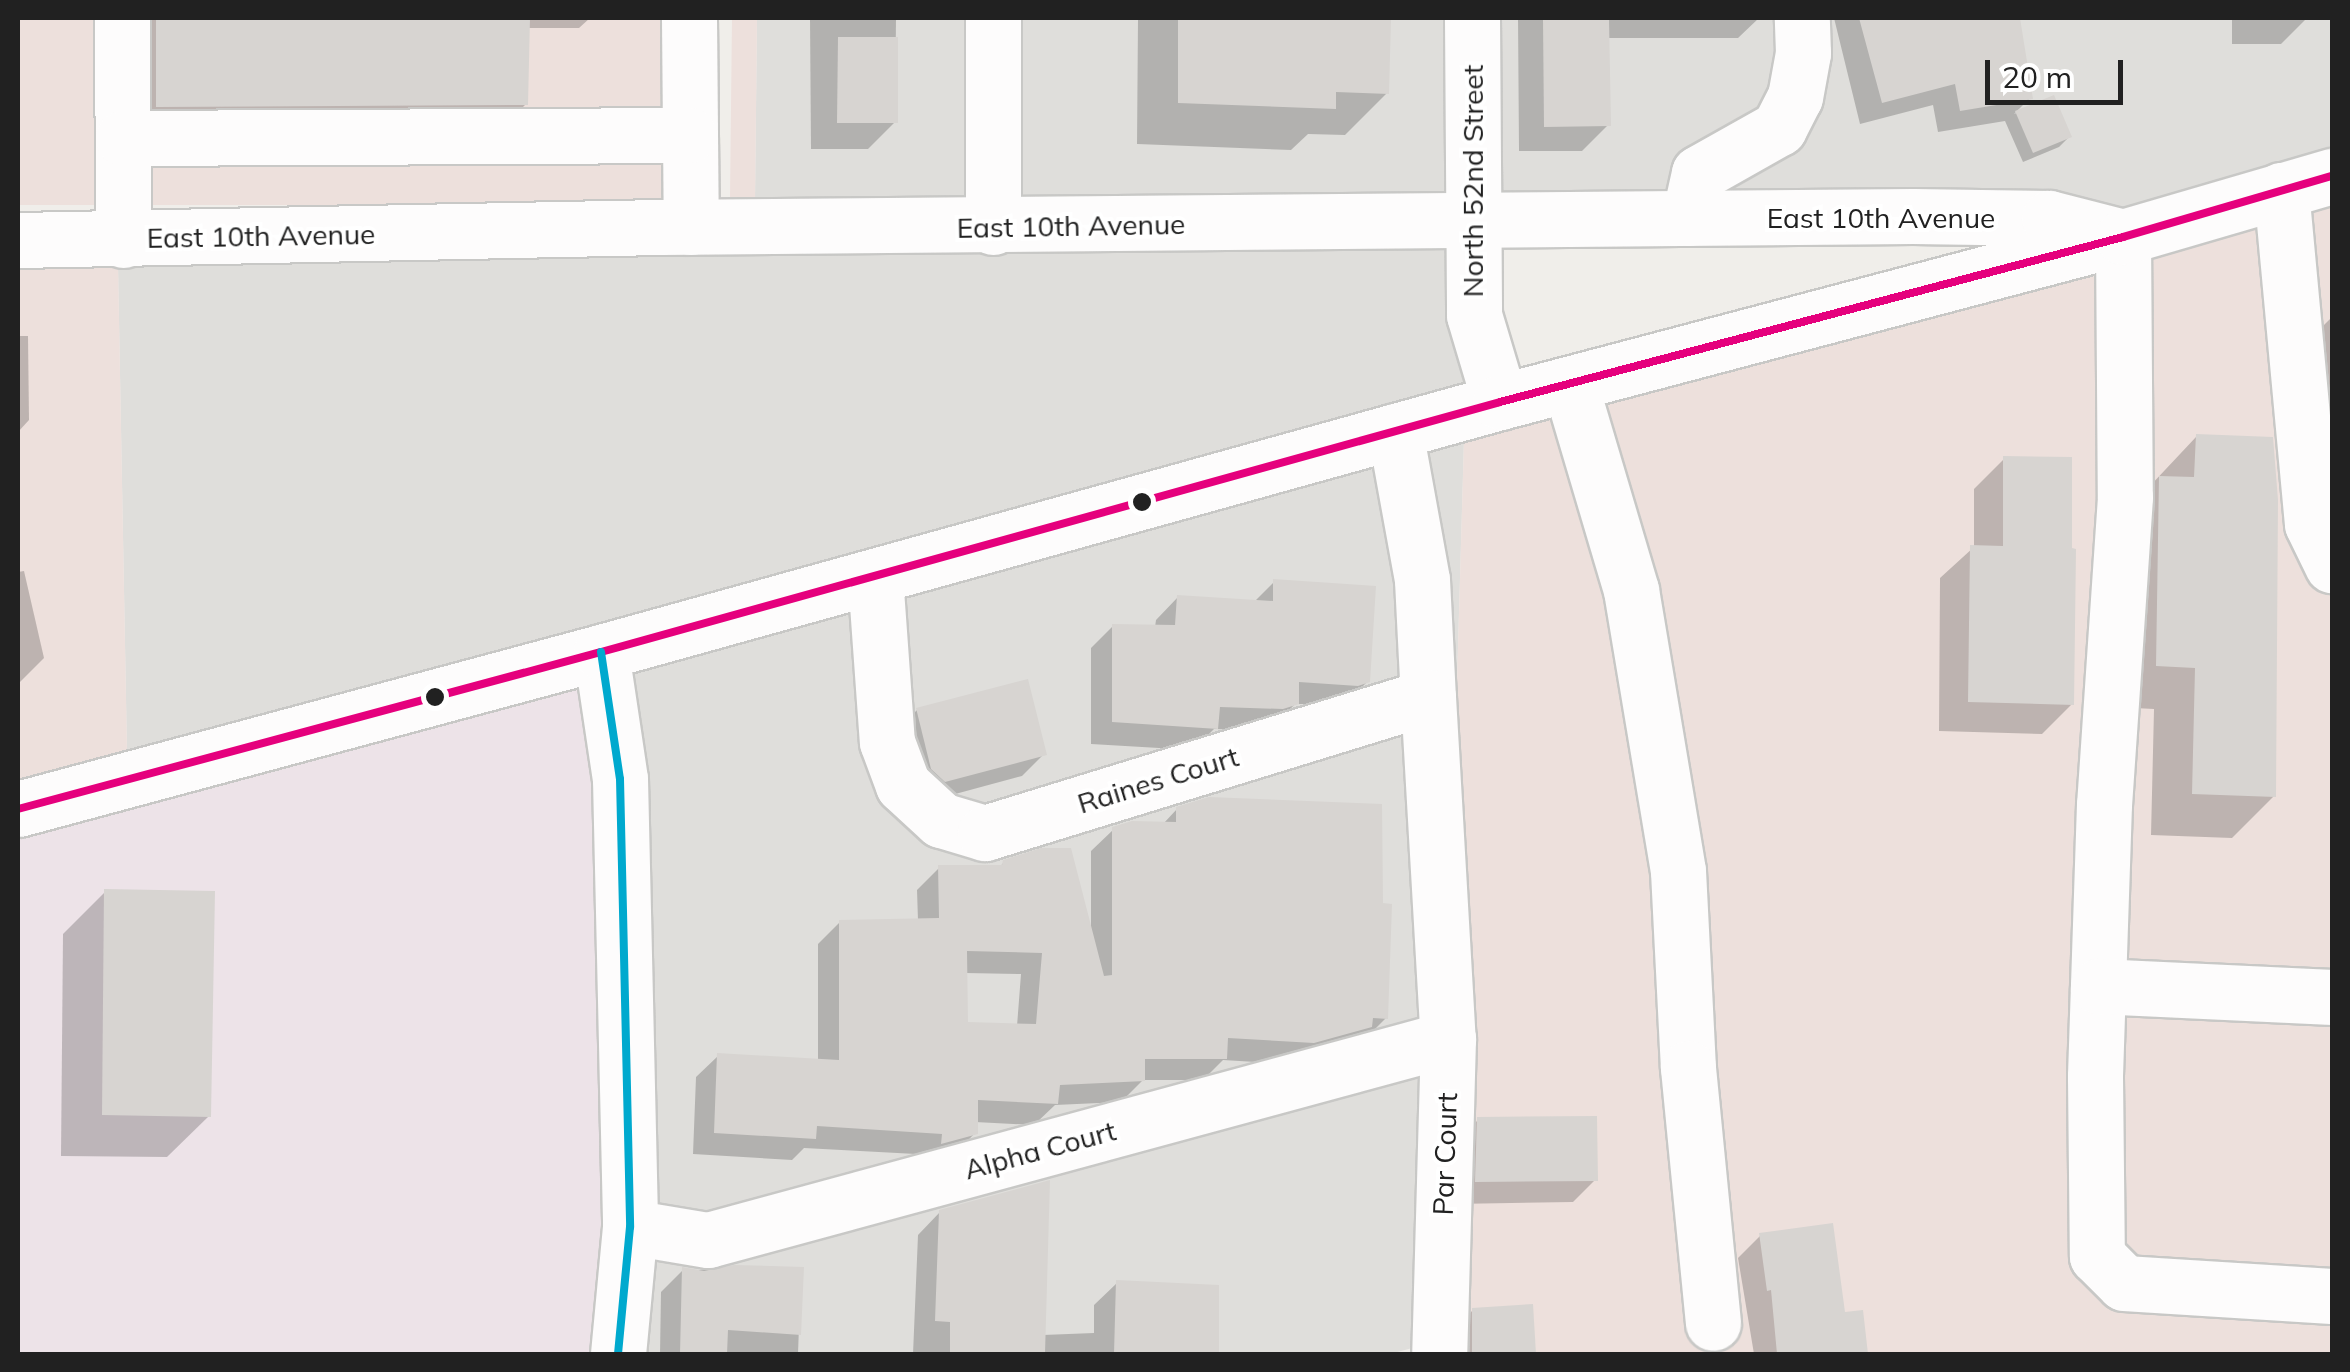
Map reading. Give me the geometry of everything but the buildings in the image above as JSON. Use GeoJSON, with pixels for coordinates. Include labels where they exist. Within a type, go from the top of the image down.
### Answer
{"type":"FeatureCollection","features":[{"type":"Feature","properties":{"kind":"street"},"geometry":{"type":"LineString","coordinates":[[122,18],[123,240]]}},
{"type":"Feature","properties":{"kind":"street"},"geometry":{"type":"LineString","coordinates":[[689,18],[691,227]]}},
{"type":"Feature","properties":{"kind":"street"},"geometry":{"type":"LineString","coordinates":[[992,227],[993,18]]}},
{"type":"Feature","properties":{"kind":"street","name":"North 52nd Street"},"geometry":{"type":"LineString","coordinates":[[1472,18],[1474,316],[1500,402]]}},
{"type":"Feature","properties":{"kind":"street"},"geometry":{"type":"LineString","coordinates":[[1689,218],[1699,173],[1715,161],[1742,153],[1779,128],[1798,82],[1804,52],[1802,18]]}},
{"type":"Feature","properties":{"kind":"street"},"geometry":{"type":"LineString","coordinates":[[122,138],[689,135]]}},
{"type":"Feature","properties":{"kind":"street"},"geometry":{"type":"LineString","coordinates":[[18,809],[1500,402],[2123,237],[2332,176]]}},
{"type":"Feature","properties":{"kind":"street"},"geometry":{"type":"LineString","coordinates":[[2281,190],[2312,524],[2332,565]]}},
{"type":"Feature","properties":{"kind":"street","name":"East 10th Avenue"},"geometry":{"type":"LineString","coordinates":[[18,240],[691,227],[1689,218],[2049,218],[2123,237]]}},
{"type":"Feature","properties":{"kind":"street"},"geometry":{"type":"LineString","coordinates":[[2123,237],[2125,497],[2104,804],[2098,986],[2097,1256],[2124,1283],[2332,1296]]}},
{"type":"Feature","properties":{"kind":"street"},"geometry":{"type":"LineString","coordinates":[[1570,384],[1631,590],[1678,871],[1688,1068],[1713,1323]]}},
{"type":"Feature","properties":{"kind":"street"},"geometry":{"type":"LineString","coordinates":[[1395,431],[1422,580],[1428,697]]}},
{"type":"Feature","properties":{"kind":"street","name":"Raines Court"},"geometry":{"type":"LineString","coordinates":[[875,576],[887,742],[902,785],[941,820],[984,833],[1428,697]]}},
{"type":"Feature","properties":{"kind":"street"},"geometry":{"type":"LineString","coordinates":[[601,652],[620,779],[630,1227],[618,1354]]}},
{"type":"Feature","properties":{"kind":"street","name":"Par Court"},"geometry":{"type":"LineString","coordinates":[[1428,697],[1448,1039],[1440,1354]]}},
{"type":"Feature","properties":{"kind":"street"},"geometry":{"type":"LineString","coordinates":[[2098,986],[2332,997]]}},
{"type":"Feature","properties":{"kind":"street","name":"Alpha Court"},"geometry":{"type":"LineString","coordinates":[[630,1227],[708,1240],[1448,1039]]}},
{"type":"Feature","properties":{"kind":"shaded area"},"geometry":{"type":"Polygon","coordinates":[[[18,18],[712,18],[710,205],[18,205],[18,18]]]}},
{"type":"Feature","properties":{"kind":"shaded area"},"geometry":{"type":"Polygon","coordinates":[[[732,18],[757,18],[755,200],[730,200],[732,18]]]}},
{"type":"Feature","properties":{"kind":"shaded area"},"geometry":{"type":"Polygon","coordinates":[[[757,18],[970,18],[969,200],[755,200],[757,18]]]}},
{"type":"Feature","properties":{"kind":"shaded area"},"geometry":{"type":"Polygon","coordinates":[[[1017,18],[1448,18],[1448,195],[1016,200],[1017,18]]]}},
{"type":"Feature","properties":{"kind":"shaded area"},"geometry":{"type":"Polygon","coordinates":[[[1496,18],[2332,18],[2332,148],[2123,209],[1496,195],[1496,18]]]}},
{"type":"Feature","properties":{"kind":"shaded area"},"geometry":{"type":"Polygon","coordinates":[[[2332,202],[2332,1354],[1463,1354],[1471,1061],[1477,1058],[1455,752],[1464,440],[2143,258],[2332,202]]]}},
{"type":"Feature","properties":{"kind":"shaded area"},"geometry":{"type":"Polygon","coordinates":[[[1448,248],[1469,384],[127,753],[118,266],[660,253],[1448,248]]]}},
{"type":"Feature","properties":{"kind":"shaded area"},"geometry":{"type":"Polygon","coordinates":[[[18,266],[118,266],[127,753],[18,781],[18,266]]]}},
{"type":"Feature","properties":{"kind":"shaded area"},"geometry":{"type":"Polygon","coordinates":[[[1464,440],[1455,752],[1451,695],[985,806],[952,796],[922,768],[910,736],[900,596],[1464,440]]]}},
{"type":"Feature","properties":{"kind":"shaded area"},"geometry":{"type":"Polygon","coordinates":[[[854,609],[926,841],[1406,731],[1424,1019],[706,1213],[653,1204],[628,672],[854,609]]]}},
{"type":"Feature","properties":{"kind":"shaded area"},"geometry":{"type":"Polygon","coordinates":[[[582,685],[597,782],[607,1226],[594,1354],[18,1354],[18,835],[582,685]]]}},
{"type":"Feature","properties":{"kind":"shaded area"},"geometry":{"type":"Polygon","coordinates":[[[1424,1073],[1416,1347],[1390,1354],[646,1354],[651,1257],[1424,1073]]]}},
{"type":"Feature","properties":{"kind":"transit line"},"geometry":{"type":"LineString","coordinates":[[18,809],[1500,402],[2123,237],[2332,176]]}},
{"type":"Feature","properties":{"kind":"transit line"},"geometry":{"type":"LineString","coordinates":[[601,652],[620,779],[630,1227],[618,1354]]}}]}
